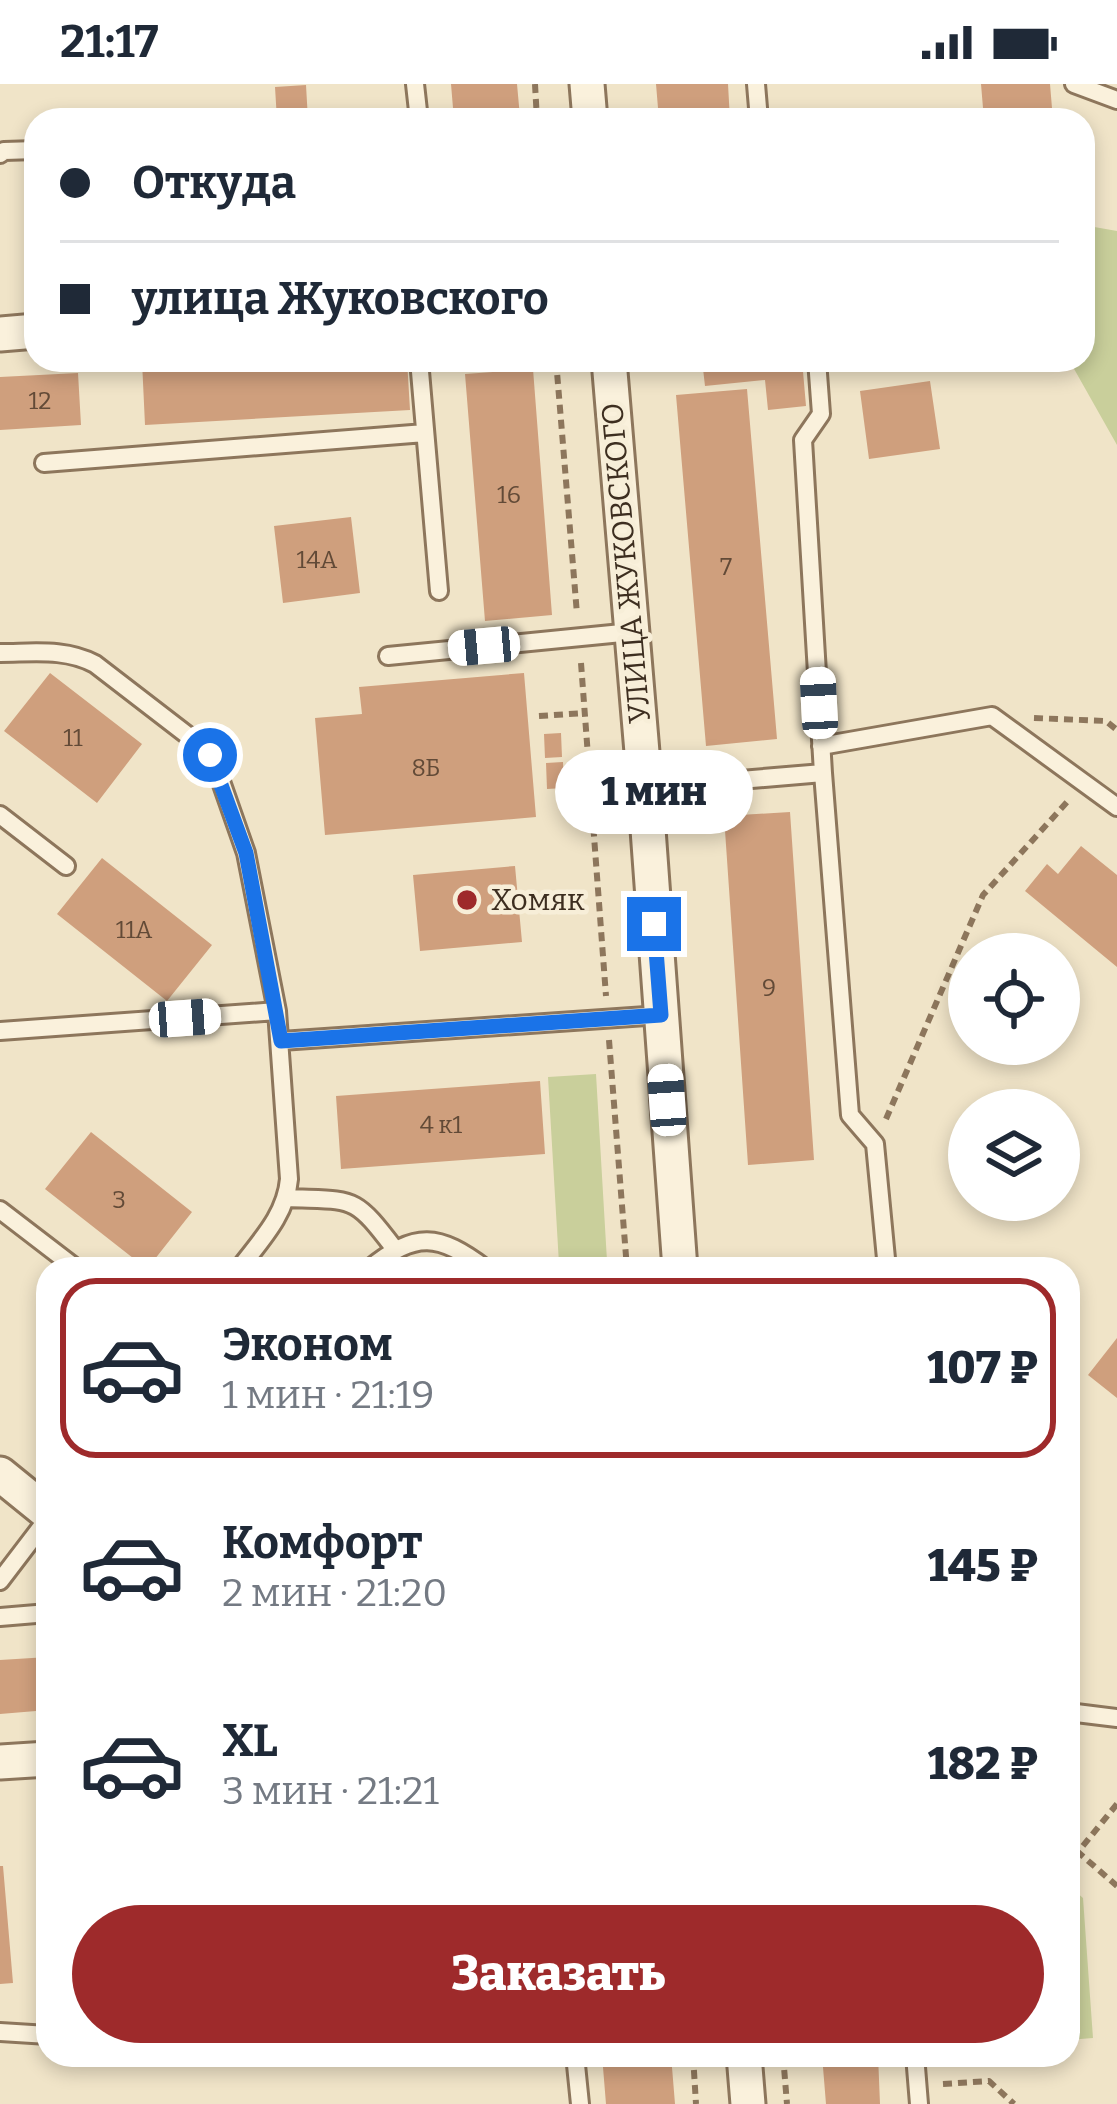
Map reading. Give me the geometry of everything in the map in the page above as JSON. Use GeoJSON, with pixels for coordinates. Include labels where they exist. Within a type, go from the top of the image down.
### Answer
{"type":"FeatureCollection","features":[{"type":"Feature","properties":{"kind":"street","name":"УЛИЦА ЖУКОВСКОГО"},"geometry":{"type":"LineString","coordinates":[[610,372],[679,1257]]}},
{"type":"Feature","properties":{"kind":"street"},"geometry":{"type":"LineString","coordinates":[[0,1474],[36,1506]]}},
{"type":"Feature","properties":{"kind":"street"},"geometry":{"type":"LineString","coordinates":[[0,1762],[36,1760]]}},
{"type":"Feature","properties":{"kind":"street"},"geometry":{"type":"LineString","coordinates":[[745,2067],[748,2104]]}},
{"type":"Feature","properties":{"kind":"lane"},"geometry":{"type":"LineString","coordinates":[[1074,84],[1117,100]]}},
{"type":"Feature","properties":{"kind":"lane"},"geometry":{"type":"LineString","coordinates":[[420,372],[439,591]]}},
{"type":"Feature","properties":{"kind":"lane"},"geometry":{"type":"LineString","coordinates":[[818,372],[821,414],[803,440],[821,746],[850,1114],[875,1144],[886,1257]]}},
{"type":"Feature","properties":{"kind":"lane"},"geometry":{"type":"LineString","coordinates":[[44,463],[425,433]]}},
{"type":"Feature","properties":{"kind":"lane"},"geometry":{"type":"LineString","coordinates":[[388,656],[632,632]]}},
{"type":"Feature","properties":{"kind":"lane"},"geometry":{"type":"LineString","coordinates":[[0,653],[78,655],[210,755],[246,853],[281,1041],[288,1198],[247,1257]]}},
{"type":"Feature","properties":{"kind":"lane"},"geometry":{"type":"LineString","coordinates":[[821,746],[992,716],[1117,808]]}},
{"type":"Feature","properties":{"kind":"lane"},"geometry":{"type":"LineString","coordinates":[[645,788],[823,772]]}},
{"type":"Feature","properties":{"kind":"lane"},"geometry":{"type":"LineString","coordinates":[[0,815],[66,866]]}},
{"type":"Feature","properties":{"kind":"lane"},"geometry":{"type":"LineString","coordinates":[[0,1031],[277,1011]]}},
{"type":"Feature","properties":{"kind":"lane"},"geometry":{"type":"LineString","coordinates":[[281,1041],[661,1015]]}},
{"type":"Feature","properties":{"kind":"lane"},"geometry":{"type":"LineString","coordinates":[[288,1198],[358,1205],[394,1249]]}},
{"type":"Feature","properties":{"kind":"lane"},"geometry":{"type":"LineString","coordinates":[[0,1210],[61,1257]]}},
{"type":"Feature","properties":{"kind":"lane"},"geometry":{"type":"LineString","coordinates":[[384,1257],[394,1249],[429,1240],[452,1246],[468,1257]]}},
{"type":"Feature","properties":{"kind":"lane"},"geometry":{"type":"LineString","coordinates":[[0,1581],[36,1532]]}},
{"type":"Feature","properties":{"kind":"lane"},"geometry":{"type":"LineString","coordinates":[[0,1616],[36,1613]]}},
{"type":"Feature","properties":{"kind":"lane"},"geometry":{"type":"LineString","coordinates":[[1080,1713],[1117,1718]]}},
{"type":"Feature","properties":{"kind":"lane"},"geometry":{"type":"LineString","coordinates":[[0,2032],[36,2034]]}},
{"type":"Feature","properties":{"kind":"lane"},"geometry":{"type":"LineString","coordinates":[[576,2067],[580,2104]]}},
{"type":"Feature","properties":{"kind":"path"},"geometry":{"type":"LineString","coordinates":[[557,372],[626,1257]]}},
{"type":"Feature","properties":{"kind":"path"},"geometry":{"type":"LineString","coordinates":[[539,716],[585,713]]}},
{"type":"Feature","properties":{"kind":"path"},"geometry":{"type":"LineString","coordinates":[[992,716],[1106,721],[1117,730]]}},
{"type":"Feature","properties":{"kind":"path"},"geometry":{"type":"LineString","coordinates":[[875,1144],[983,895],[1084,783]]}},
{"type":"Feature","properties":{"kind":"path"},"geometry":{"type":"LineString","coordinates":[[1080,1850],[1117,1804]]}},
{"type":"Feature","properties":{"kind":"path"},"geometry":{"type":"LineString","coordinates":[[1080,1854],[1117,1886]]}},
{"type":"Feature","properties":{"kind":"path"},"geometry":{"type":"LineString","coordinates":[[694,2067],[696,2104]]}},
{"type":"Feature","properties":{"kind":"path"},"geometry":{"type":"LineString","coordinates":[[784,2067],[788,2104]]}},
{"type":"Feature","properties":{"kind":"path"},"geometry":{"type":"LineString","coordinates":[[918,2095],[989,2081],[1014,2104]]}},
{"type":"Feature","properties":{"kind":"green space"},"geometry":{"type":"Polygon","coordinates":[[[1095,227],[1117,231],[1117,445],[1076,372],[1095,372],[1095,227]]]}},
{"type":"Feature","properties":{"kind":"green space"},"geometry":{"type":"Polygon","coordinates":[[[596,1074],[607,1257],[559,1257],[548,1077],[596,1074]]]}},
{"type":"Feature","properties":{"kind":"green space"},"geometry":{"type":"Polygon","coordinates":[[[1080,1895],[1083,1898],[1093,2038],[1080,2039],[1080,1895]]]}},
{"type":"Feature","properties":{"kind":"building"},"geometry":{"type":"Polygon","coordinates":[[[451,84],[517,84],[519,108],[453,108],[451,84]]]}},
{"type":"Feature","properties":{"kind":"building"},"geometry":{"type":"Polygon","coordinates":[[[656,84],[728,84],[729,108],[658,108],[656,84]]]}},
{"type":"Feature","properties":{"kind":"building"},"geometry":{"type":"Polygon","coordinates":[[[981,84],[1050,84],[1052,108],[983,108],[981,84]]]}},
{"type":"Feature","properties":{"kind":"building"},"geometry":{"type":"Polygon","coordinates":[[[306,85],[307,108],[276,108],[275,87],[306,85]]]}},
{"type":"Feature","properties":{"kind":"building"},"geometry":{"type":"Polygon","coordinates":[[[143,372],[408,372],[410,410],[145,425],[143,372]]]}},
{"type":"Feature","properties":{"kind":"building"},"geometry":{"type":"Polygon","coordinates":[[[533,372],[552,615],[485,621],[465,374],[533,372]]]}},
{"type":"Feature","properties":{"kind":"building"},"geometry":{"type":"Polygon","coordinates":[[[703,372],[803,372],[806,406],[768,410],[765,380],[705,386],[703,372]]]}},
{"type":"Feature","properties":{"kind":"building"},"geometry":{"type":"Polygon","coordinates":[[[78,373],[81,425],[0,430],[0,377],[78,373]]]}},
{"type":"Feature","properties":{"kind":"building"},"geometry":{"type":"Polygon","coordinates":[[[930,381],[940,449],[869,459],[860,391],[930,381]]]}},
{"type":"Feature","properties":{"kind":"building"},"geometry":{"type":"Polygon","coordinates":[[[747,389],[777,739],[706,746],[676,395],[747,389]]]}},
{"type":"Feature","properties":{"kind":"building"},"geometry":{"type":"Polygon","coordinates":[[[351,517],[360,593],[283,603],[274,526],[351,517]]]}},
{"type":"Feature","properties":{"kind":"building"},"geometry":{"type":"Polygon","coordinates":[[[50,673],[142,744],[97,803],[4,731],[50,673]]]}},
{"type":"Feature","properties":{"kind":"building"},"geometry":{"type":"Polygon","coordinates":[[[524,673],[536,817],[325,835],[315,718],[362,714],[359,687],[524,673]]]}},
{"type":"Feature","properties":{"kind":"building"},"geometry":{"type":"Polygon","coordinates":[[[561,733],[562,757],[545,758],[544,734],[561,733]]]}},
{"type":"Feature","properties":{"kind":"building"},"geometry":{"type":"Polygon","coordinates":[[[563,762],[564,788],[547,789],[546,763],[563,762]]]}},
{"type":"Feature","properties":{"kind":"building"},"geometry":{"type":"Polygon","coordinates":[[[790,812],[814,1160],[748,1165],[724,816],[790,812]]]}},
{"type":"Feature","properties":{"kind":"building"},"geometry":{"type":"Polygon","coordinates":[[[1081,846],[1117,875],[1117,967],[1025,891],[1047,864],[1058,874],[1081,846]]]}},
{"type":"Feature","properties":{"kind":"building"},"geometry":{"type":"Polygon","coordinates":[[[102,858],[212,945],[167,1001],[57,914],[102,858]]]}},
{"type":"Feature","properties":{"kind":"building","name":"Хомяк"},"geometry":{"type":"Polygon","coordinates":[[[515,866],[522,942],[420,951],[413,875],[515,866]]]}},
{"type":"Feature","properties":{"kind":"building"},"geometry":{"type":"Polygon","coordinates":[[[540,1081],[545,1154],[341,1169],[336,1096],[540,1081]]]}},
{"type":"Feature","properties":{"kind":"building"},"geometry":{"type":"Polygon","coordinates":[[[91,1132],[192,1212],[156,1257],[132,1257],[45,1189],[91,1132]]]}},
{"type":"Feature","properties":{"kind":"building"},"geometry":{"type":"Polygon","coordinates":[[[1117,1338],[1117,1398],[1088,1375],[1117,1338]]]}},
{"type":"Feature","properties":{"kind":"building"},"geometry":{"type":"Polygon","coordinates":[[[36,1658],[36,1711],[0,1714],[0,1660],[36,1658]]]}},
{"type":"Feature","properties":{"kind":"building"},"geometry":{"type":"Polygon","coordinates":[[[0,1866],[13,1983],[0,1984],[0,1866]]]}},
{"type":"Feature","properties":{"kind":"building"},"geometry":{"type":"Polygon","coordinates":[[[603,2067],[672,2067],[675,2104],[606,2104],[603,2067]]]}},
{"type":"Feature","properties":{"kind":"building"},"geometry":{"type":"Polygon","coordinates":[[[823,2067],[878,2067],[880,2104],[826,2104],[823,2067]]]}},
{"type":"Feature","properties":{"kind":"place","name":"Хомяк"},"geometry":{"type":"Point","coordinates":[467,900]}},
{"type":"Feature","properties":{"kind":"route"},"geometry":{"type":"LineString","coordinates":[[210,755],[246,853],[281,1041],[661,1015],[654,924]]}}]}
